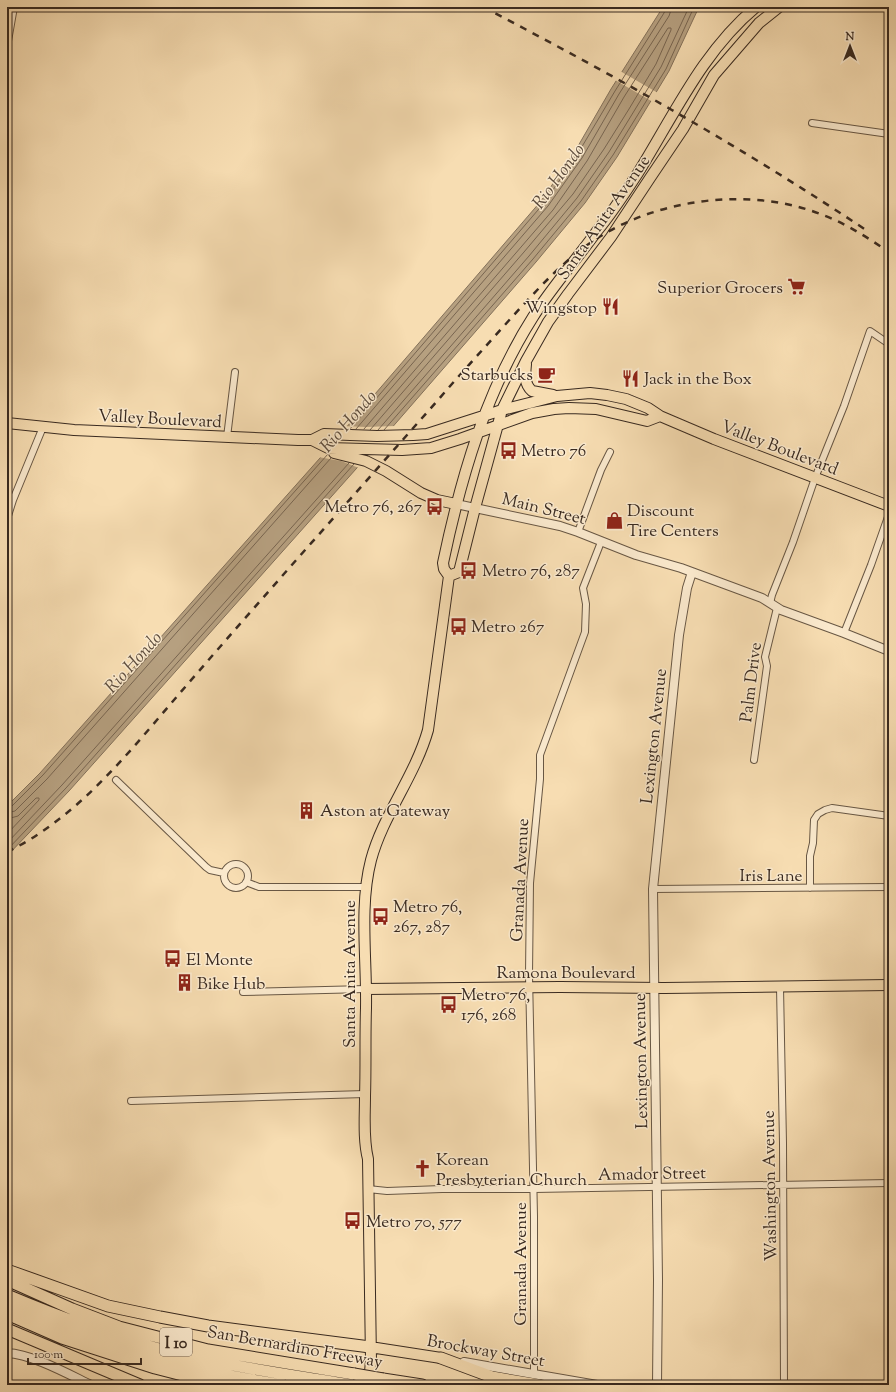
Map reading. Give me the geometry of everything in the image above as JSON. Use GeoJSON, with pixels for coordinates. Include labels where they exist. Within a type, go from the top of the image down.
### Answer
{"type":"FeatureCollection","features":[{"type":"Feature","properties":{"kind":"highway"},"geometry":{"type":"LineString","coordinates":[[7,1270],[108,1306],[208,1326],[370,1347]]}},
{"type":"Feature","properties":{"kind":"highway","name":"San Bernardino Freeway"},"geometry":{"type":"LineString","coordinates":[[7,1280],[72,1309],[119,1327],[208,1350],[352,1380],[383,1378],[422,1385]]}},
{"type":"Feature","properties":{"kind":"highway"},"geometry":{"type":"LineString","coordinates":[[7,1295],[41,1310],[106,1333],[174,1353],[238,1366],[352,1380]]}},
{"type":"Feature","properties":{"kind":"highway"},"geometry":{"type":"LineString","coordinates":[[7,1306],[63,1329],[150,1356],[193,1368],[283,1385]]}},
{"type":"Feature","properties":{"kind":"highway","name":"I 10"},"geometry":{"type":"LineString","coordinates":[[7,1314],[62,1338],[155,1368],[194,1378],[232,1385]]}},
{"type":"Feature","properties":{"kind":"highway"},"geometry":{"type":"LineString","coordinates":[[7,1329],[140,1385]]}},
{"type":"Feature","properties":{"kind":"highway"},"geometry":{"type":"LineString","coordinates":[[441,1358],[492,1377],[539,1385]]}},
{"type":"Feature","properties":{"kind":"main road","name":"Santa Anita Avenue"},"geometry":{"type":"LineString","coordinates":[[369,1385],[371,1360],[368,1159],[364,1121],[366,887],[375,848],[420,754],[428,730],[449,576],[444,569],[443,563],[456,504],[484,416],[501,376],[533,317],[598,230],[638,173],[701,67],[728,35],[756,7]]}},
{"type":"Feature","properties":{"kind":"main road","name":"Santa Anita Avenue"},"geometry":{"type":"LineString","coordinates":[[449,576],[459,572],[502,410],[526,360],[548,322],[611,237],[683,129],[714,75],[759,23],[779,7]]}},
{"type":"Feature","properties":{"kind":"main road"},"geometry":{"type":"LineString","coordinates":[[548,296],[544,314],[544,318],[548,322]]}},
{"type":"Feature","properties":{"kind":"main road"},"geometry":{"type":"LineString","coordinates":[[526,360],[525,377],[530,389],[532,391],[557,396]]}},
{"type":"Feature","properties":{"kind":"main road","name":"Valley Boulevard"},"geometry":{"type":"LineString","coordinates":[[312,440],[324,434],[377,436],[413,436],[427,434],[502,410],[557,396],[590,393],[626,399],[648,408],[660,416],[714,439],[889,506]]}},
{"type":"Feature","properties":{"kind":"main road","name":"Valley Boulevard"},"geometry":{"type":"LineString","coordinates":[[7,423],[74,430],[312,440],[328,448],[402,450],[431,448],[478,433],[532,413],[569,408],[596,409],[647,421],[660,416]]}},
{"type":"Feature","properties":{"kind":"main road","name":"Main Street"},"geometry":{"type":"LineString","coordinates":[[328,448],[334,453],[366,461],[386,471],[421,493],[437,500],[456,504]]}},
{"type":"Feature","properties":{"kind":"main road","name":"Ramona Boulevard"},"geometry":{"type":"LineString","coordinates":[[366,989],[530,987],[654,988],[889,985]]}},
{"type":"Feature","properties":{"kind":"main road","name":"Brockway Street"},"geometry":{"type":"LineString","coordinates":[[370,1347],[441,1358]]}},
{"type":"Feature","properties":{"kind":"street"},"geometry":{"type":"LineString","coordinates":[[7,41],[8,28],[13,7]]}},
{"type":"Feature","properties":{"kind":"street"},"geometry":{"type":"LineString","coordinates":[[812,122],[889,134]]}},
{"type":"Feature","properties":{"kind":"street","name":"Palm Drive"},"geometry":{"type":"LineString","coordinates":[[754,760],[767,666],[765,657],[774,605],[772,595],[793,542],[815,478],[844,406],[870,331],[889,344]]}},
{"type":"Feature","properties":{"kind":"street"},"geometry":{"type":"LineString","coordinates":[[228,437],[235,372]]}},
{"type":"Feature","properties":{"kind":"street"},"geometry":{"type":"LineString","coordinates":[[7,519],[13,500],[43,427]]}},
{"type":"Feature","properties":{"kind":"street"},"geometry":{"type":"LineString","coordinates":[[578,532],[601,470],[610,452]]}},
{"type":"Feature","properties":{"kind":"street","name":"Main Street"},"geometry":{"type":"LineString","coordinates":[[456,504],[560,526],[578,532],[636,555],[664,562],[692,572],[889,652]]}},
{"type":"Feature","properties":{"kind":"street"},"geometry":{"type":"LineString","coordinates":[[844,633],[871,565],[889,514]]}},
{"type":"Feature","properties":{"kind":"street","name":"Granada Avenue"},"geometry":{"type":"LineString","coordinates":[[534,1375],[534,1189],[530,987],[530,883],[540,779],[540,755],[585,632],[586,604],[583,588],[601,542]]}},
{"type":"Feature","properties":{"kind":"street","name":"Lexington Avenue"},"geometry":{"type":"LineString","coordinates":[[657,1385],[658,1186],[653,890],[679,635],[687,588],[692,572]]}},
{"type":"Feature","properties":{"kind":"street"},"geometry":{"type":"LineString","coordinates":[[116,780],[206,867],[210,870],[224,873]]}},
{"type":"Feature","properties":{"kind":"street"},"geometry":{"type":"LineString","coordinates":[[810,888],[810,856],[813,843],[814,820],[818,814],[825,810],[840,809],[889,816]]}},
{"type":"Feature","properties":{"kind":"street"},"geometry":{"type":"LineString","coordinates":[[235,864],[242,866],[247,871],[248,879],[240,887],[233,888],[226,884],[224,873],[228,867],[235,864]]}},
{"type":"Feature","properties":{"kind":"street"},"geometry":{"type":"LineString","coordinates":[[246,882],[258,887],[366,887]]}},
{"type":"Feature","properties":{"kind":"street","name":"Iris Lane"},"geometry":{"type":"LineString","coordinates":[[653,890],[889,887]]}},
{"type":"Feature","properties":{"kind":"street","name":"Washington Avenue"},"geometry":{"type":"LineString","coordinates":[[780,987],[784,1185],[784,1385]]}},
{"type":"Feature","properties":{"kind":"street","name":"Ramona Boulevard"},"geometry":{"type":"LineString","coordinates":[[243,992],[366,989]]}},
{"type":"Feature","properties":{"kind":"street"},"geometry":{"type":"LineString","coordinates":[[131,1101],[365,1094]]}},
{"type":"Feature","properties":{"kind":"street","name":"Amador Street"},"geometry":{"type":"LineString","coordinates":[[368,1189],[387,1191],[889,1183]]}},
{"type":"Feature","properties":{"kind":"street"},"geometry":{"type":"LineString","coordinates":[[7,1353],[27,1357],[91,1385]]}},
{"type":"Feature","properties":{"kind":"street","name":"Brockway Street"},"geometry":{"type":"LineString","coordinates":[[441,1358],[597,1385]]}},
{"type":"Feature","properties":{"kind":"water"},"geometry":{"type":"Polygon","coordinates":[[[663,7],[699,7],[669,71],[617,157],[585,203],[536,262],[356,469],[69,791],[7,856],[7,806],[40,773],[320,458],[541,201],[574,153],[611,89],[663,7]]]}},
{"type":"Feature","properties":{"kind":"pier"},"geometry":{"type":"Polygon","coordinates":[[[620,71],[658,93],[653,102],[615,80],[620,71]]]}},
{"type":"Feature","properties":{"kind":"pier"},"geometry":{"type":"Polygon","coordinates":[[[344,426],[395,426],[359,468],[341,461],[318,457],[344,426]]]}},
{"type":"Feature","properties":{"kind":"railway"},"geometry":{"type":"LineString","coordinates":[[483,7],[678,113],[773,170],[866,230]]}},
{"type":"Feature","properties":{"kind":"railway"},"geometry":{"type":"LineString","coordinates":[[7,852],[34,837],[59,819],[82,800],[126,756],[280,578],[512,317],[560,267],[593,241],[618,226],[675,206],[705,201],[735,199],[766,201],[795,206],[823,215],[849,227],[889,252]]}},
{"type":"Feature","properties":{"kind":"place","name":"Superior Grocers"},"geometry":{"type":"Point","coordinates":[796,287]}},
{"type":"Feature","properties":{"kind":"place","name":"Wingstop"},"geometry":{"type":"Point","coordinates":[610,307]}},
{"type":"Feature","properties":{"kind":"place","name":"Starbucks"},"geometry":{"type":"Point","coordinates":[546,374]}},
{"type":"Feature","properties":{"kind":"place","name":"Jack in the Box"},"geometry":{"type":"Point","coordinates":[631,378]}},
{"type":"Feature","properties":{"kind":"place","name":"Metro 76"},"geometry":{"type":"Point","coordinates":[508,450]}},
{"type":"Feature","properties":{"kind":"place","name":"Metro 76, 267"},"geometry":{"type":"Point","coordinates":[435,506]}},
{"type":"Feature","properties":{"kind":"place","name":"Discount Tire Centers"},"geometry":{"type":"Point","coordinates":[614,520]}},
{"type":"Feature","properties":{"kind":"place","name":"Metro 76, 287"},"geometry":{"type":"Point","coordinates":[469,570]}},
{"type":"Feature","properties":{"kind":"place","name":"Metro 267"},"geometry":{"type":"Point","coordinates":[458,626]}},
{"type":"Feature","properties":{"kind":"place","name":"Aston at Gateway"},"geometry":{"type":"Point","coordinates":[307,810]}},
{"type":"Feature","properties":{"kind":"place","name":"Metro 76, 267, 287"},"geometry":{"type":"Point","coordinates":[380,916]}},
{"type":"Feature","properties":{"kind":"place","name":"El Monte"},"geometry":{"type":"Point","coordinates":[173,959]}},
{"type":"Feature","properties":{"kind":"place","name":"Bike Hub"},"geometry":{"type":"Point","coordinates":[184,983]}},
{"type":"Feature","properties":{"kind":"place","name":"Metro 76, 176, 268"},"geometry":{"type":"Point","coordinates":[448,1004]}},
{"type":"Feature","properties":{"kind":"place","name":"Korean Presbyterian Church"},"geometry":{"type":"Point","coordinates":[423,1169]}},
{"type":"Feature","properties":{"kind":"place","name":"Metro 70, 577"},"geometry":{"type":"Point","coordinates":[353,1221]}},
{"type":"Feature","properties":{"kind":"water label","name":"Rio Hondo"},"geometry":{"type":"Point","coordinates":[558,176]}},
{"type":"Feature","properties":{"kind":"water label","name":"Rio Hondo"},"geometry":{"type":"Point","coordinates":[348,421]}},
{"type":"Feature","properties":{"kind":"water label","name":"Rio Hondo"},"geometry":{"type":"Point","coordinates":[133,662]}}]}
